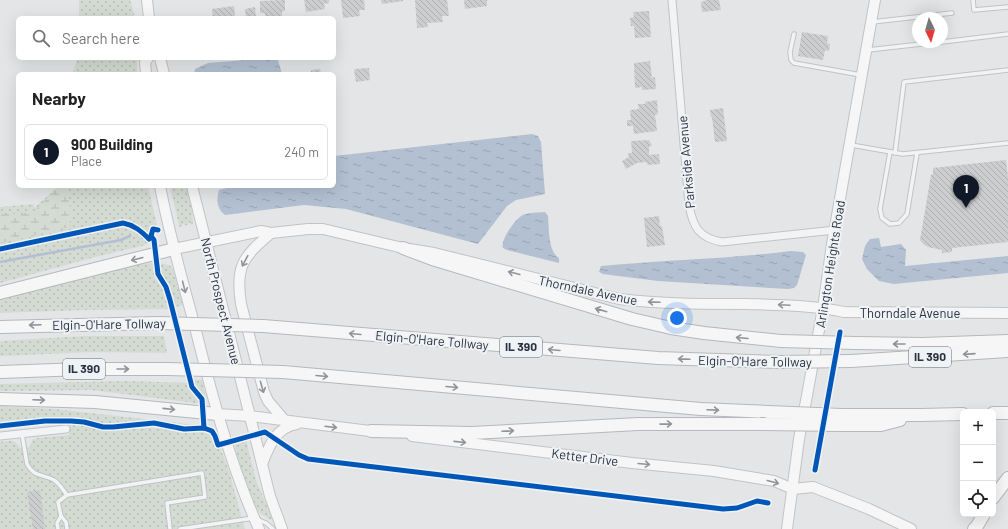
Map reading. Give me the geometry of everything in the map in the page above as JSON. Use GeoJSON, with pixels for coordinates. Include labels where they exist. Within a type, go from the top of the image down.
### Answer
{"type":"FeatureCollection","features":[{"type":"Feature","properties":{"kind":"highway","name":"IL 390"},"geometry":{"type":"LineString","coordinates":[[403,248],[432,259],[632,319],[671,328],[781,341],[855,344],[922,344],[1008,341]]}},
{"type":"Feature","properties":{"kind":"highway"},"geometry":{"type":"LineString","coordinates":[[0,293],[174,249]]}},
{"type":"Feature","properties":{"kind":"highway","name":"Elgin-O'Hare Tollway"},"geometry":{"type":"LineString","coordinates":[[0,327],[158,323],[264,326],[658,358],[779,362],[852,361],[1008,351]]}},
{"type":"Feature","properties":{"kind":"highway","name":"IL 390"},"geometry":{"type":"LineString","coordinates":[[0,372],[83,369],[167,369],[283,372],[700,409],[768,412],[841,420],[960,414]]}},
{"type":"Feature","properties":{"kind":"highway"},"geometry":{"type":"LineString","coordinates":[[0,398],[110,403],[217,414]]}},
{"type":"Feature","properties":{"kind":"highway"},"geometry":{"type":"LineString","coordinates":[[996,413],[1008,412]]}},
{"type":"Feature","properties":{"kind":"highway"},"geometry":{"type":"LineString","coordinates":[[371,431],[472,433],[638,424],[760,424],[841,420]]}},
{"type":"Feature","properties":{"kind":"highway"},"geometry":{"type":"LineString","coordinates":[[996,494],[1008,478]]}},
{"type":"Feature","properties":{"kind":"highway"},"geometry":{"type":"LineString","coordinates":[[974,529],[978,526],[982,517]]}},
{"type":"Feature","properties":{"kind":"highway"},"geometry":{"type":"LineString","coordinates":[[986,529],[988,517]]}},
{"type":"Feature","properties":{"kind":"street"},"geometry":{"type":"LineString","coordinates":[[147,0],[149,16]]}},
{"type":"Feature","properties":{"kind":"street","name":"Parkside Avenue"},"geometry":{"type":"LineString","coordinates":[[672,0],[689,205],[691,218],[698,230],[705,237],[722,242],[835,230]]}},
{"type":"Feature","properties":{"kind":"street","name":"Arlington Heights Road"},"geometry":{"type":"LineString","coordinates":[[787,529],[798,446],[875,0]]}},
{"type":"Feature","properties":{"kind":"street"},"geometry":{"type":"LineString","coordinates":[[146,60],[145,62],[146,72]]}},
{"type":"Feature","properties":{"kind":"street"},"geometry":{"type":"LineString","coordinates":[[160,60],[164,72]]}},
{"type":"Feature","properties":{"kind":"street"},"geometry":{"type":"LineString","coordinates":[[160,188],[174,249],[217,414],[238,479],[259,529]]}},
{"type":"Feature","properties":{"kind":"street","name":"North Prospect Avenue"},"geometry":{"type":"LineString","coordinates":[[192,188],[270,496],[282,529]]}},
{"type":"Feature","properties":{"kind":"street","name":"Thorndale Avenue"},"geometry":{"type":"LineString","coordinates":[[174,249],[262,231],[271,233],[308,229],[323,230],[352,235],[403,248],[434,253],[619,299],[646,302],[783,305],[823,308],[844,312],[1008,313]]}},
{"type":"Feature","properties":{"kind":"street"},"geometry":{"type":"LineString","coordinates":[[271,233],[245,258],[241,268],[239,289],[241,304],[264,392],[268,401],[285,421]]}},
{"type":"Feature","properties":{"kind":"street","name":"Ketter Drive"},"geometry":{"type":"LineString","coordinates":[[217,414],[250,416],[632,463],[714,471],[774,481],[792,489],[813,487],[869,509],[911,529]]}},
{"type":"Feature","properties":{"kind":"street"},"geometry":{"type":"LineString","coordinates":[[262,464],[273,438],[284,428],[290,425],[303,423]]}},
{"type":"Feature","properties":{"kind":"street"},"geometry":{"type":"LineString","coordinates":[[0,436],[66,430]]}},
{"type":"Feature","properties":{"kind":"lane"},"geometry":{"type":"LineString","coordinates":[[973,0],[974,10],[1008,7]]}},
{"type":"Feature","properties":{"kind":"lane"},"geometry":{"type":"LineString","coordinates":[[871,22],[952,13]]}},
{"type":"Feature","properties":{"kind":"lane"},"geometry":{"type":"LineString","coordinates":[[794,34],[790,52],[791,60],[794,62],[862,75]]}},
{"type":"Feature","properties":{"kind":"lane"},"geometry":{"type":"LineString","coordinates":[[948,41],[1008,34]]}},
{"type":"Feature","properties":{"kind":"lane"},"geometry":{"type":"LineString","coordinates":[[866,50],[912,45]]}},
{"type":"Feature","properties":{"kind":"lane"},"geometry":{"type":"LineString","coordinates":[[895,153],[904,82],[1008,70]]}},
{"type":"Feature","properties":{"kind":"lane"},"geometry":{"type":"LineString","coordinates":[[850,145],[903,154],[1008,143]]}},
{"type":"Feature","properties":{"kind":"lane"},"geometry":{"type":"LineString","coordinates":[[890,152],[880,209],[882,218],[890,224],[899,223],[907,214],[917,153]]}},
{"type":"Feature","properties":{"kind":"lane"},"geometry":{"type":"LineString","coordinates":[[22,434],[29,468],[32,472],[53,480],[67,495]]}},
{"type":"Feature","properties":{"kind":"lane"},"geometry":{"type":"LineString","coordinates":[[67,529],[66,522],[61,516],[58,502],[67,495],[202,473],[205,498],[167,503],[170,529]]}},
{"type":"Feature","properties":{"kind":"lane"},"geometry":{"type":"LineString","coordinates":[[58,529],[57,523],[61,516]]}},
{"type":"Feature","properties":{"kind":"lane"},"geometry":{"type":"LineString","coordinates":[[180,529],[254,518],[266,523],[273,529]]}},
{"type":"Feature","properties":{"kind":"path"},"geometry":{"type":"LineString","coordinates":[[179,226],[193,223]]}},
{"type":"Feature","properties":{"kind":"green space"},"geometry":{"type":"Polygon","coordinates":[[[79,0],[130,0],[134,16],[79,16],[79,0]]]}},
{"type":"Feature","properties":{"kind":"green space"},"geometry":{"type":"Polygon","coordinates":[[[77,60],[137,60],[137,72],[73,72],[77,60]]]}},
{"type":"Feature","properties":{"kind":"green space"},"geometry":{"type":"Polygon","coordinates":[[[57,188],[148,188],[158,230],[153,230],[148,243],[142,246],[0,283],[0,207],[34,204],[34,208],[57,188]]]}},
{"type":"Feature","properties":{"kind":"green space"},"geometry":{"type":"Polygon","coordinates":[[[58,188],[66,188],[72,217],[68,227],[0,243],[0,214],[23,214],[34,211],[58,188]]]}},
{"type":"Feature","properties":{"kind":"green space"},"geometry":{"type":"Polygon","coordinates":[[[170,188],[186,188],[192,210],[193,222],[179,225],[170,188]]]}},
{"type":"Feature","properties":{"kind":"green space"},"geometry":{"type":"Polygon","coordinates":[[[157,262],[171,266],[183,305],[168,309],[0,313],[0,299],[138,265],[157,262]]]}},
{"type":"Feature","properties":{"kind":"green space"},"geometry":{"type":"Polygon","coordinates":[[[86,336],[164,336],[167,353],[93,352],[0,356],[0,341],[86,336]]]}},
{"type":"Feature","properties":{"kind":"green space"},"geometry":{"type":"Polygon","coordinates":[[[190,379],[202,380],[206,397],[203,404],[92,390],[0,391],[0,384],[125,381],[191,383],[190,379]]]}},
{"type":"Feature","properties":{"kind":"green space"},"geometry":{"type":"Polygon","coordinates":[[[0,406],[54,409],[198,425],[183,427],[147,420],[109,425],[81,419],[66,418],[45,418],[0,422],[0,406]]]}},
{"type":"Feature","properties":{"kind":"green space"},"geometry":{"type":"Polygon","coordinates":[[[68,424],[83,424],[110,429],[155,426],[180,432],[212,426],[229,471],[245,529],[0,529],[0,442],[14,441],[20,448],[30,447],[32,440],[37,438],[69,435],[68,424]]]}},
{"type":"Feature","properties":{"kind":"green space"},"geometry":{"type":"Polygon","coordinates":[[[246,439],[256,480],[272,518],[270,520],[257,511],[237,458],[234,442],[246,439]]]}},
{"type":"Feature","properties":{"kind":"water"},"geometry":{"type":"Polygon","coordinates":[[[245,60],[278,60],[281,72],[194,72],[195,69],[208,63],[245,60]]]}},
{"type":"Feature","properties":{"kind":"water"},"geometry":{"type":"Polygon","coordinates":[[[532,134],[538,136],[541,142],[545,194],[516,200],[507,206],[478,244],[346,209],[304,205],[225,215],[220,210],[218,204],[219,190],[227,188],[336,188],[336,156],[532,134]]]}},
{"type":"Feature","properties":{"kind":"water"},"geometry":{"type":"Polygon","coordinates":[[[545,212],[548,216],[551,245],[555,255],[559,258],[559,263],[503,248],[506,235],[520,217],[528,213],[545,212]]]}},
{"type":"Feature","properties":{"kind":"water"},"geometry":{"type":"Polygon","coordinates":[[[879,238],[881,247],[901,244],[906,250],[905,266],[1008,256],[1008,273],[894,284],[879,281],[867,269],[862,259],[865,246],[870,239],[879,238]]]}},
{"type":"Feature","properties":{"kind":"water"},"geometry":{"type":"Polygon","coordinates":[[[791,251],[803,252],[806,255],[797,285],[794,288],[788,289],[658,281],[603,274],[599,272],[601,266],[744,256],[791,251]]]}},
{"type":"Feature","properties":{"kind":"building"},"geometry":{"type":"Polygon","coordinates":[[[285,0],[285,11],[282,11],[282,16],[265,16],[265,13],[260,13],[260,1],[285,0]]]}},
{"type":"Feature","properties":{"kind":"building"},"geometry":{"type":"Polygon","coordinates":[[[304,0],[329,0],[329,3],[324,4],[325,9],[306,12],[304,0]]]}},
{"type":"Feature","properties":{"kind":"building"},"geometry":{"type":"Polygon","coordinates":[[[341,0],[364,0],[365,10],[359,10],[360,16],[343,18],[341,0]]]}},
{"type":"Feature","properties":{"kind":"building"},"geometry":{"type":"Polygon","coordinates":[[[381,0],[403,0],[403,1],[382,4],[381,0]]]}},
{"type":"Feature","properties":{"kind":"building"},"geometry":{"type":"Polygon","coordinates":[[[415,0],[447,0],[449,16],[442,16],[443,22],[427,23],[428,27],[417,28],[415,0]]]}},
{"type":"Feature","properties":{"kind":"building"},"geometry":{"type":"Polygon","coordinates":[[[464,0],[487,0],[487,6],[465,9],[464,0]]]}},
{"type":"Feature","properties":{"kind":"building"},"geometry":{"type":"Polygon","coordinates":[[[705,0],[719,0],[721,10],[702,12],[701,2],[705,0]]]}},
{"type":"Feature","properties":{"kind":"building"},"geometry":{"type":"Polygon","coordinates":[[[234,6],[235,16],[213,16],[212,9],[234,6]]]}},
{"type":"Feature","properties":{"kind":"building"},"geometry":{"type":"Polygon","coordinates":[[[255,7],[256,16],[246,16],[245,9],[255,7]]]}},
{"type":"Feature","properties":{"kind":"building"},"geometry":{"type":"Polygon","coordinates":[[[649,11],[651,37],[635,38],[634,26],[631,26],[630,18],[634,17],[633,12],[649,11]]]}},
{"type":"Feature","properties":{"kind":"building"},"geometry":{"type":"Polygon","coordinates":[[[802,32],[828,36],[827,43],[830,44],[829,51],[825,50],[823,60],[798,56],[802,32]]]}},
{"type":"Feature","properties":{"kind":"building"},"geometry":{"type":"Polygon","coordinates":[[[650,61],[652,78],[655,77],[656,89],[642,90],[642,87],[635,88],[634,63],[650,61]]]}},
{"type":"Feature","properties":{"kind":"building"},"geometry":{"type":"Polygon","coordinates":[[[369,68],[370,80],[356,82],[354,69],[369,68]]]}},
{"type":"Feature","properties":{"kind":"building"},"geometry":{"type":"Polygon","coordinates":[[[320,69],[321,72],[311,72],[311,70],[320,69]]]}},
{"type":"Feature","properties":{"kind":"building"},"geometry":{"type":"Polygon","coordinates":[[[657,100],[658,114],[655,115],[657,131],[634,134],[633,126],[627,126],[627,120],[631,120],[630,110],[639,109],[638,104],[645,104],[645,102],[657,100]]]}},
{"type":"Feature","properties":{"kind":"building"},"geometry":{"type":"Polygon","coordinates":[[[723,108],[727,141],[715,142],[710,110],[723,108]]]}},
{"type":"Feature","properties":{"kind":"building"},"geometry":{"type":"Polygon","coordinates":[[[649,140],[652,145],[649,147],[649,155],[659,154],[660,164],[648,165],[646,162],[637,163],[626,169],[622,161],[629,157],[628,153],[632,153],[631,141],[649,140]]]}},
{"type":"Feature","properties":{"kind":"building"},"geometry":{"type":"Polygon","coordinates":[[[1006,160],[1008,177],[1008,242],[952,248],[952,252],[942,253],[942,250],[928,247],[923,244],[920,240],[933,168],[1006,160]]]}},
{"type":"Feature","properties":{"kind":"building"},"geometry":{"type":"Polygon","coordinates":[[[659,216],[665,245],[647,247],[644,218],[659,216]]]}},
{"type":"Feature","properties":{"kind":"building"},"geometry":{"type":"Polygon","coordinates":[[[40,490],[45,529],[33,529],[27,492],[40,490]]]}},
{"type":"Feature","properties":{"kind":"waterway"},"geometry":{"type":"LineString","coordinates":[[0,262],[121,240],[130,236]]}},
{"type":"Feature","properties":{"kind":"cycle path"},"geometry":{"type":"LineString","coordinates":[[0,249],[123,223],[131,225],[149,239],[151,236]]}},
{"type":"Feature","properties":{"kind":"cycle path"},"geometry":{"type":"LineString","coordinates":[[158,230],[153,229],[151,236],[154,240],[158,274],[166,287],[170,300],[192,387],[202,399],[204,428]]}},
{"type":"Feature","properties":{"kind":"cycle path"},"geometry":{"type":"LineString","coordinates":[[815,470],[840,332]]}},
{"type":"Feature","properties":{"kind":"cycle path"},"geometry":{"type":"LineString","coordinates":[[0,426],[45,421],[84,422],[103,427],[154,423],[184,429],[204,428],[212,431],[218,445],[265,432],[299,455],[308,459],[723,509],[737,508],[757,501],[768,503]]}},
{"type":"Feature","properties":{"kind":"place","name":"900 Building"},"geometry":{"type":"Point","coordinates":[966,208]}}]}
